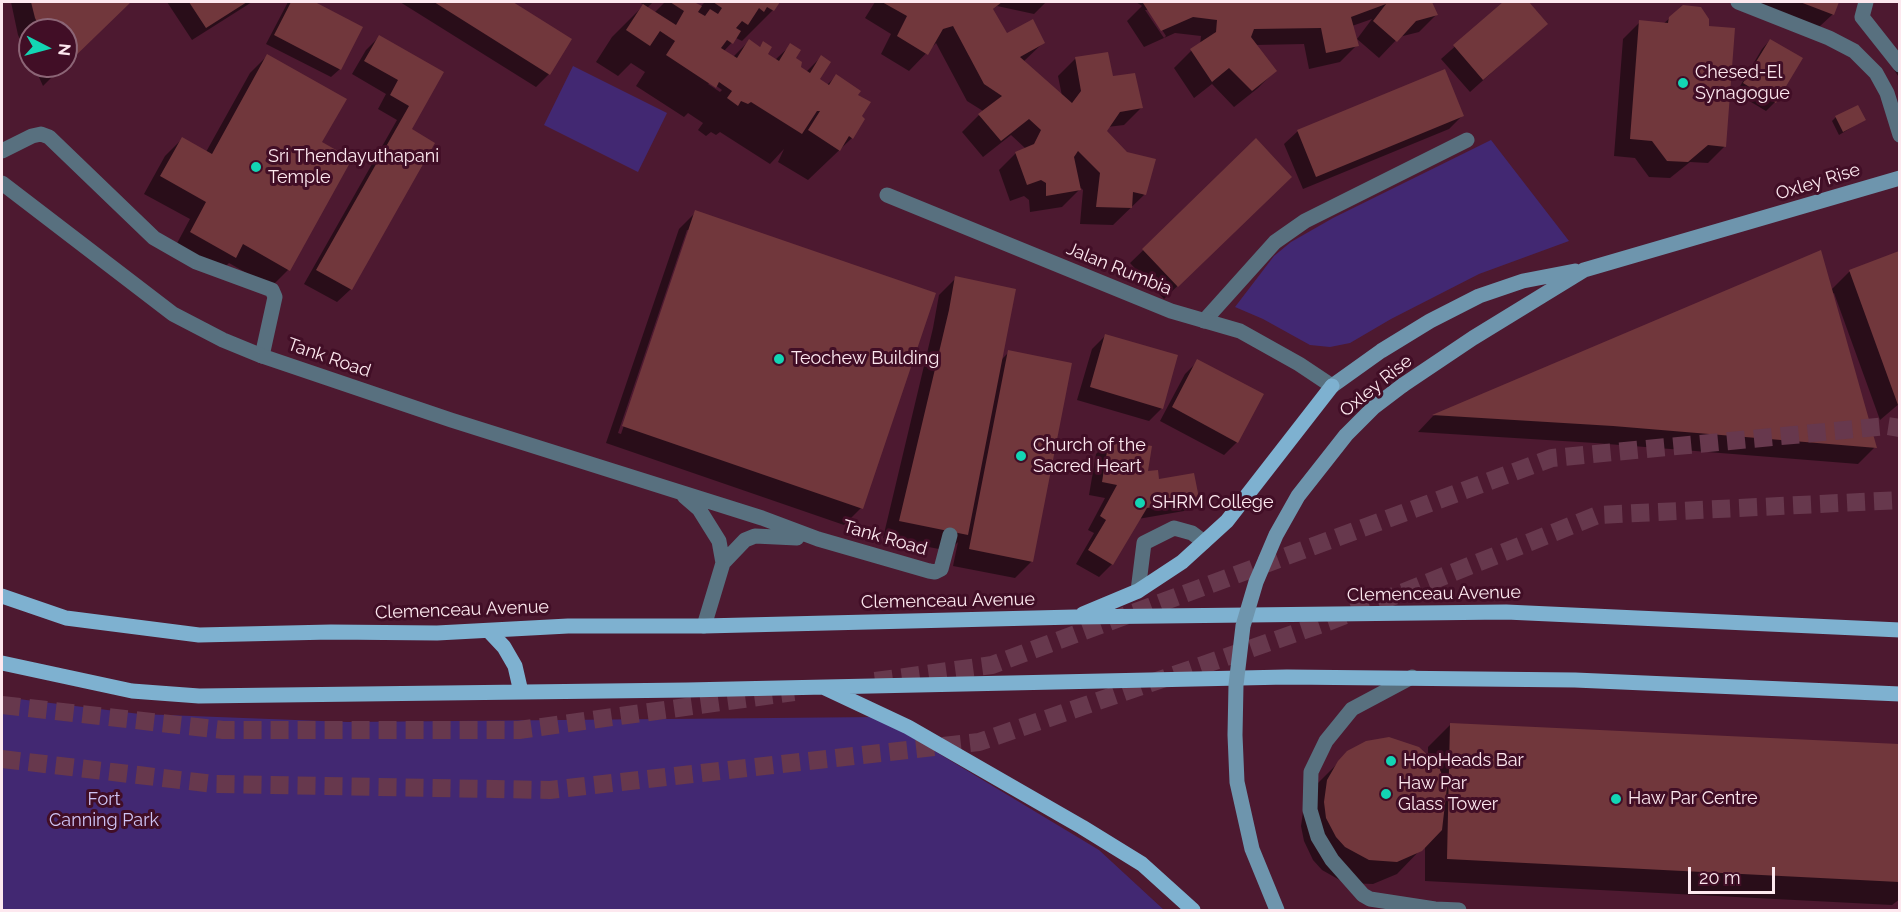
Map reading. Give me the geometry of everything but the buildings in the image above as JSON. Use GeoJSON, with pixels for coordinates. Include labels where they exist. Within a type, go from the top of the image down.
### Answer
{"type":"FeatureCollection","features":[{"type":"Feature","properties":{"kind":"main road","name":"Oxley Rise"},"geometry":{"type":"LineString","coordinates":[[1277,910],[1252,849],[1237,782],[1236,685],[1243,626],[1256,582],[1276,536],[1298,496],[1346,435],[1374,407],[1403,385],[1473,338],[1584,270],[1755,222],[1899,178]]}},
{"type":"Feature","properties":{"kind":"main road"},"geometry":{"type":"LineString","coordinates":[[1075,617],[1138,591],[1182,562],[1227,521],[1332,386],[1381,351],[1420,327],[1479,296],[1523,281],[1584,270]]}},
{"type":"Feature","properties":{"kind":"main road","name":"Clemenceau Avenue"},"geometry":{"type":"LineString","coordinates":[[2,596],[66,618],[199,636],[331,632],[437,633],[567,626],[704,626],[1075,617],[1506,612],[1899,630]]}},
{"type":"Feature","properties":{"kind":"main road"},"geometry":{"type":"LineString","coordinates":[[489,631],[504,647],[515,666],[522,692]]}},
{"type":"Feature","properties":{"kind":"main road"},"geometry":{"type":"LineString","coordinates":[[2,663],[132,691],[199,696],[822,687],[1287,676],[1575,680],[1899,694]]}},
{"type":"Feature","properties":{"kind":"main road"},"geometry":{"type":"LineString","coordinates":[[822,687],[908,727],[1082,827],[1142,864],[1193,910]]}},
{"type":"Feature","properties":{"kind":"street"},"geometry":{"type":"LineString","coordinates":[[1738,2],[1829,38],[1854,51],[1876,73],[1887,93],[1899,135]]}},
{"type":"Feature","properties":{"kind":"street"},"geometry":{"type":"LineString","coordinates":[[1866,2],[1862,17],[1899,65]]}},
{"type":"Feature","properties":{"kind":"street"},"geometry":{"type":"LineString","coordinates":[[2,151],[32,136],[41,134],[49,137],[154,238],[196,262],[272,290],[275,297],[262,356]]}},
{"type":"Feature","properties":{"kind":"street"},"geometry":{"type":"LineString","coordinates":[[1204,321],[1275,242],[1305,221],[1467,140]]}},
{"type":"Feature","properties":{"kind":"street","name":"Tank Road"},"geometry":{"type":"LineString","coordinates":[[2,183],[173,314],[262,356],[682,494],[762,518],[818,539],[935,572],[941,569],[950,535]]}},
{"type":"Feature","properties":{"kind":"street","name":"Jalan Rumbia"},"geometry":{"type":"LineString","coordinates":[[887,195],[1171,311],[1240,331],[1299,364],[1332,386]]}},
{"type":"Feature","properties":{"kind":"street","name":"Tank Road"},"geometry":{"type":"LineString","coordinates":[[682,494],[699,509],[712,527],[719,541],[723,563]]}},
{"type":"Feature","properties":{"kind":"street"},"geometry":{"type":"LineString","coordinates":[[1138,591],[1144,543],[1174,528],[1192,533],[1204,542]]}},
{"type":"Feature","properties":{"kind":"street","name":"Tank Road"},"geometry":{"type":"LineString","coordinates":[[704,626],[723,563],[745,540],[754,536],[770,535],[818,539]]}},
{"type":"Feature","properties":{"kind":"street"},"geometry":{"type":"LineString","coordinates":[[1412,676],[1352,709],[1326,741],[1311,772],[1310,810],[1318,837],[1332,860],[1363,895],[1381,901],[1459,910]]}},
{"type":"Feature","properties":{"kind":"green space"},"geometry":{"type":"Polygon","coordinates":[[[573,66],[667,113],[638,172],[544,125],[573,66]]]}},
{"type":"Feature","properties":{"kind":"green space"},"geometry":{"type":"Polygon","coordinates":[[[1491,140],[1569,241],[1479,274],[1391,319],[1350,343],[1330,347],[1310,345],[1263,319],[1235,307],[1274,256],[1291,242],[1333,218],[1491,140]]]}},
{"type":"Feature","properties":{"kind":"green space","name":"Fort Canning Park"},"geometry":{"type":"Polygon","coordinates":[[[2,697],[140,714],[348,722],[878,717],[1099,850],[1164,910],[2,910],[2,697]]]}},
{"type":"Feature","properties":{"kind":"tunnel"},"geometry":{"type":"LineString","coordinates":[[875,681],[992,665],[1552,458],[1887,426],[1900,428]]}},
{"type":"Feature","properties":{"kind":"tunnel"},"geometry":{"type":"LineString","coordinates":[[2,759],[214,784],[550,790],[979,742],[1328,622],[1598,515],[1900,500]]}},
{"type":"Feature","properties":{"kind":"tunnel"},"geometry":{"type":"LineString","coordinates":[[2,705],[223,730],[519,730],[794,692]]}},
{"type":"Feature","properties":{"kind":"place","name":"Chesed-El Synagogue"},"geometry":{"type":"Point","coordinates":[1683,83]}},
{"type":"Feature","properties":{"kind":"place","name":"Sri Thendayuthapani Temple"},"geometry":{"type":"Point","coordinates":[256,167]}},
{"type":"Feature","properties":{"kind":"place","name":"Teochew Building"},"geometry":{"type":"Point","coordinates":[779,359]}},
{"type":"Feature","properties":{"kind":"place","name":"Church of the Sacred Heart"},"geometry":{"type":"Point","coordinates":[1021,456]}},
{"type":"Feature","properties":{"kind":"place","name":"SHRM College"},"geometry":{"type":"Point","coordinates":[1140,503]}},
{"type":"Feature","properties":{"kind":"place","name":"HopHeads Bar"},"geometry":{"type":"Point","coordinates":[1391,761]}},
{"type":"Feature","properties":{"kind":"place","name":"Haw Par Glass Tower"},"geometry":{"type":"Point","coordinates":[1386,794]}},
{"type":"Feature","properties":{"kind":"place","name":"Haw Par Centre"},"geometry":{"type":"Point","coordinates":[1616,799]}}]}
